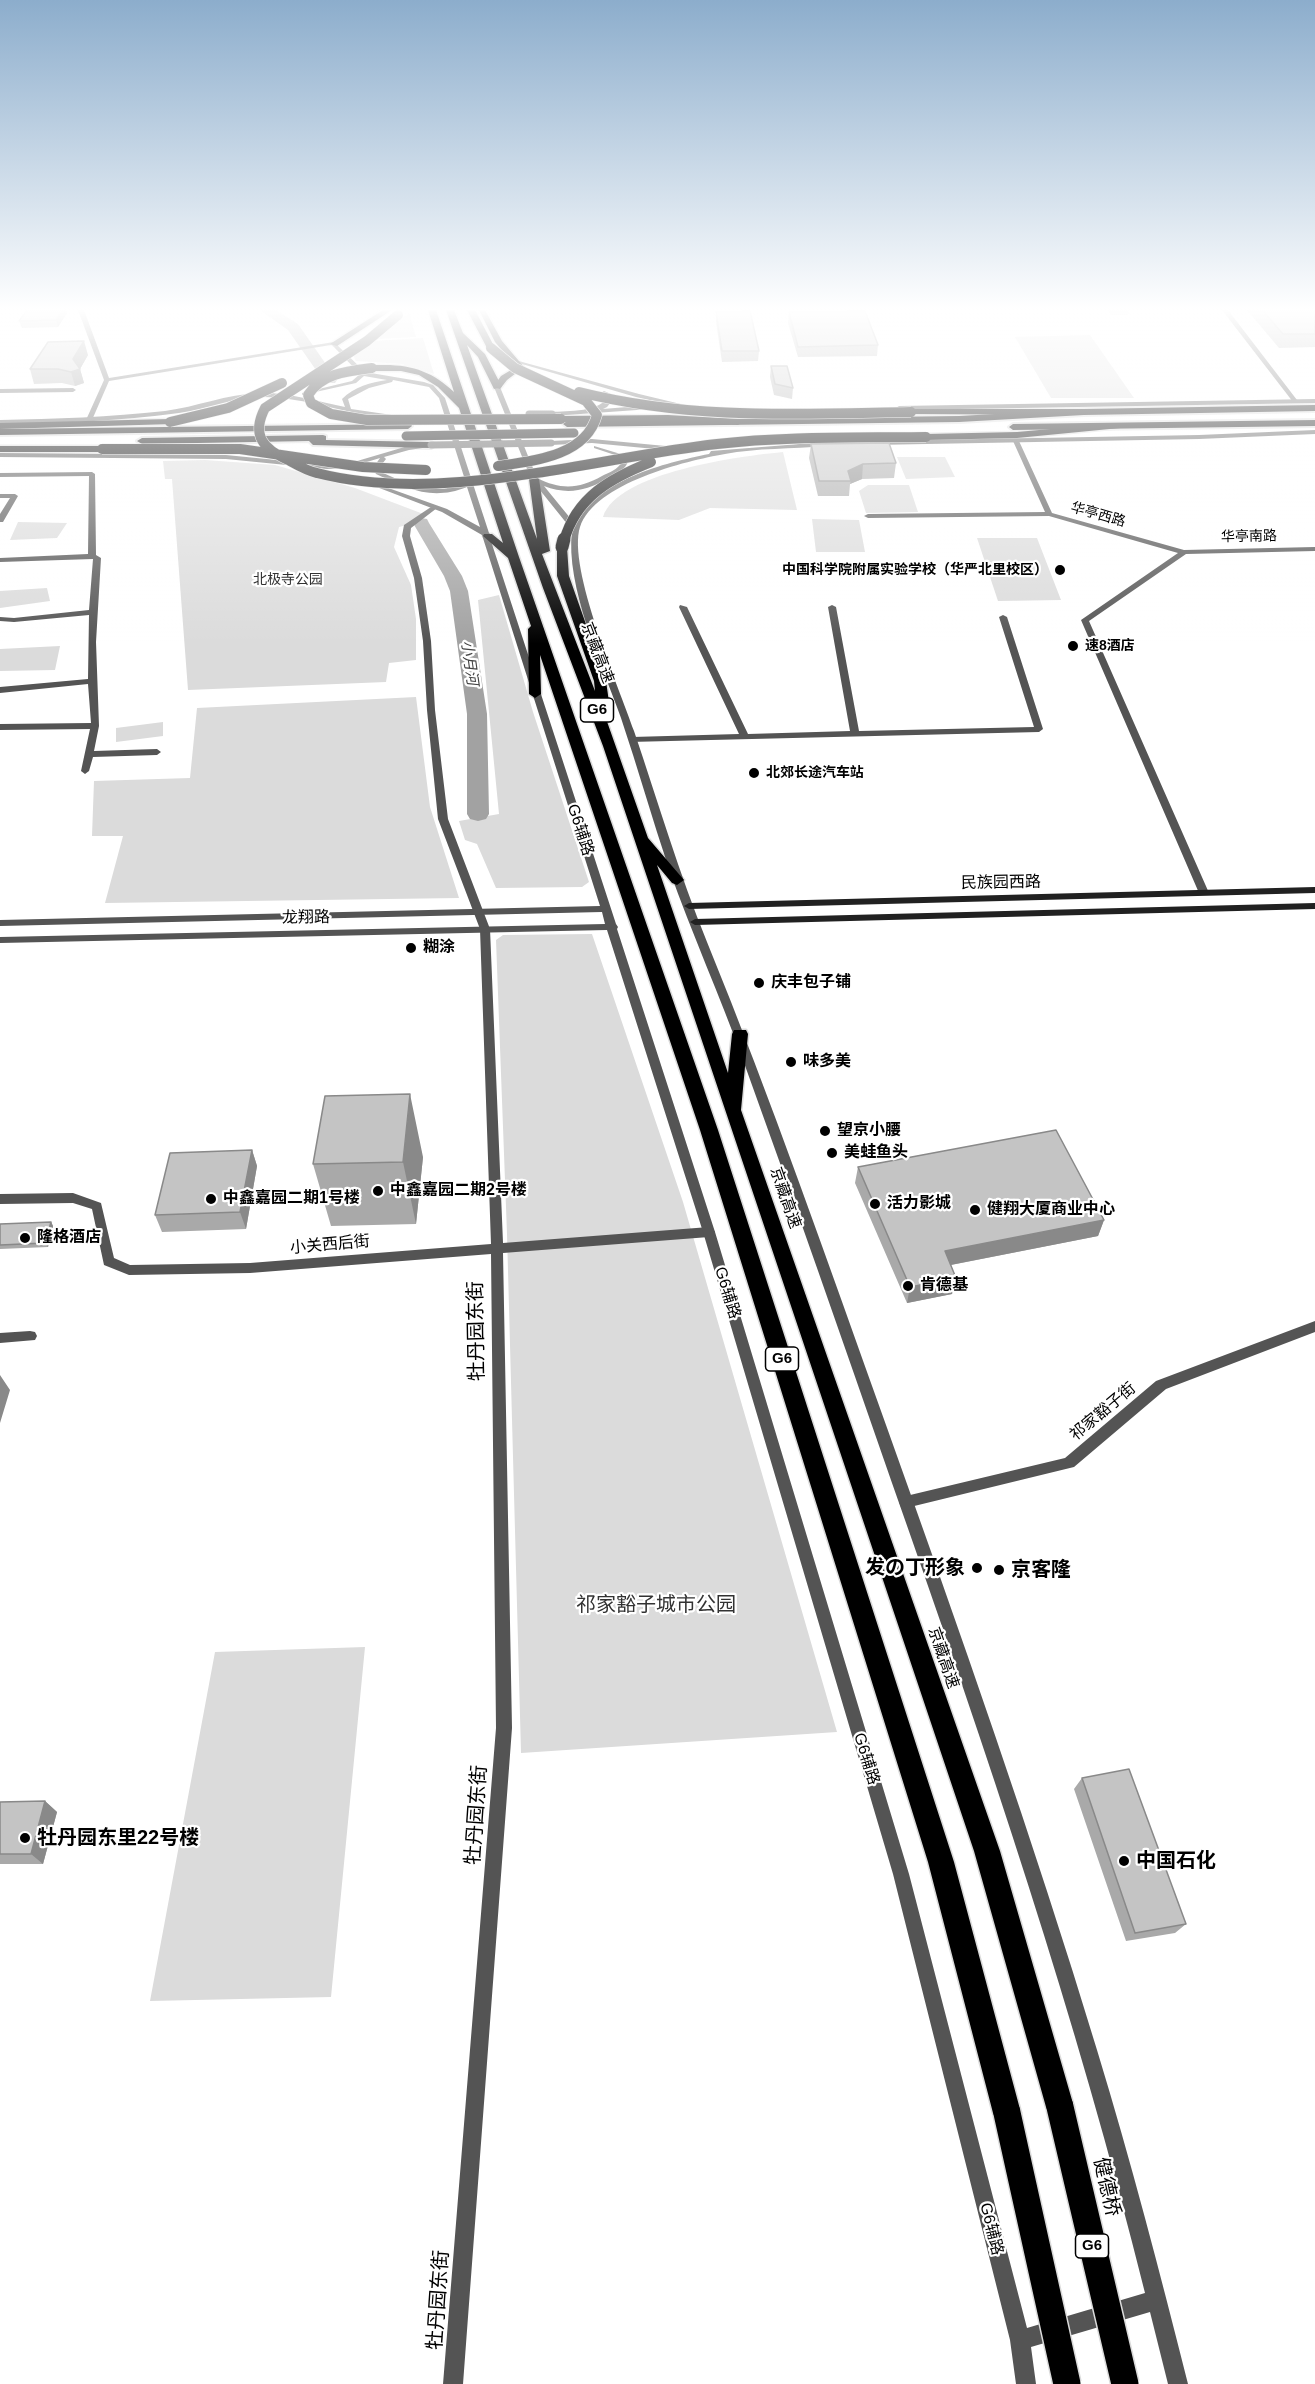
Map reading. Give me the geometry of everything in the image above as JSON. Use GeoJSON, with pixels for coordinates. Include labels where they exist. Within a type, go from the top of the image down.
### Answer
{"type":"FeatureCollection","features":[{"type":"Feature","properties":{"kind":"highway"},"geometry":{"type":"LineString","coordinates":[[0,424],[119,425],[174,421]]}},
{"type":"Feature","properties":{"kind":"highway"},"geometry":{"type":"LineString","coordinates":[[258,421],[257,432],[269,450],[294,465],[327,475],[371,481],[414,482],[526,474],[715,444],[800,439],[1017,435],[1117,426]]}},
{"type":"Feature","properties":{"kind":"highway"},"geometry":{"type":"LineString","coordinates":[[0,432],[400,421]]}},
{"type":"Feature","properties":{"kind":"highway","name":"G6"},"geometry":{"type":"LineString","coordinates":[[469,421],[513,557],[709,1130],[941,1862],[1007,2114],[1038,2246],[1066,2384]]}},
{"type":"Feature","properties":{"kind":"highway","name":"京藏高速"},"geometry":{"type":"LineString","coordinates":[[489,421],[549,588],[610,746],[987,1851],[1060,2107]]}},
{"type":"Feature","properties":{"kind":"highway"},"geometry":{"type":"LineString","coordinates":[[458,469],[540,458],[567,449],[592,432],[596,421]]}},
{"type":"Feature","properties":{"kind":"highway"},"geometry":{"type":"LineString","coordinates":[[725,421],[793,421]]}},
{"type":"Feature","properties":{"kind":"highway"},"geometry":{"type":"LineString","coordinates":[[0,443],[1315,423]]}},
{"type":"Feature","properties":{"kind":"highway"},"geometry":{"type":"LineString","coordinates":[[610,746],[600,681],[564,576],[561,560],[566,528],[574,513],[596,489],[634,468],[676,455],[710,448],[800,439]]}},
{"type":"Feature","properties":{"kind":"highway"},"geometry":{"type":"LineString","coordinates":[[276,440],[336,444],[431,445]]}},
{"type":"Feature","properties":{"kind":"highway"},"geometry":{"type":"LineString","coordinates":[[0,449],[240,449],[363,467],[439,470]]}},
{"type":"Feature","properties":{"kind":"highway"},"geometry":{"type":"LineString","coordinates":[[534,479],[549,588]]}},
{"type":"Feature","properties":{"kind":"highway"},"geometry":{"type":"LineString","coordinates":[[488,536],[513,557]]}},
{"type":"Feature","properties":{"kind":"highway"},"geometry":{"type":"LineString","coordinates":[[533,612],[535,694]]}},
{"type":"Feature","properties":{"kind":"highway"},"geometry":{"type":"LineString","coordinates":[[639,834],[677,880]]}},
{"type":"Feature","properties":{"kind":"highway"},"geometry":{"type":"LineString","coordinates":[[734,1115],[740,1034]]}},
{"type":"Feature","properties":{"kind":"highway","name":"健德桥"},"geometry":{"type":"LineString","coordinates":[[1060,2107],[1125,2384]]}},
{"type":"Feature","properties":{"kind":"main road","name":"民族园西路"},"geometry":{"type":"LineString","coordinates":[[688,906],[1315,890]]}},
{"type":"Feature","properties":{"kind":"main road","name":"民族园西路"},"geometry":{"type":"LineString","coordinates":[[695,922],[1315,906]]}},
{"type":"Feature","properties":{"kind":"street"},"geometry":{"type":"LineString","coordinates":[[0,424],[60,421]]}},
{"type":"Feature","properties":{"kind":"street","name":"G6辅路"},"geometry":{"type":"LineString","coordinates":[[449,421],[468,484],[488,536],[535,694],[613,927],[709,1232],[901,1875],[1020,2340],[1026,2384]]}},
{"type":"Feature","properties":{"kind":"street"},"geometry":{"type":"LineString","coordinates":[[511,421],[534,479],[575,529]]}},
{"type":"Feature","properties":{"kind":"street"},"geometry":{"type":"LineString","coordinates":[[1178,2384],[1158,2299],[1091,2060],[1028,1852],[740,1034],[677,880],[584,599],[573,551],[575,529],[582,515],[615,488],[662,468],[719,454],[806,444],[1016,441],[1315,432]]}},
{"type":"Feature","properties":{"kind":"street"},"geometry":{"type":"LineString","coordinates":[[0,455],[226,456],[327,467],[347,466],[408,448],[431,445],[592,441],[719,454]]}},
{"type":"Feature","properties":{"kind":"street","name":"华亭西路"},"geometry":{"type":"LineString","coordinates":[[1016,441],[1049,514],[1184,552]]}},
{"type":"Feature","properties":{"kind":"street"},"geometry":{"type":"LineString","coordinates":[[534,479],[549,487],[576,490],[599,482],[623,468],[626,462],[621,455],[610,450],[568,443]]}},
{"type":"Feature","properties":{"kind":"street"},"geometry":{"type":"LineString","coordinates":[[388,454],[376,468],[378,473],[416,489],[443,493],[468,484]]}},
{"type":"Feature","properties":{"kind":"street"},"geometry":{"type":"LineString","coordinates":[[327,467],[473,525],[488,536]]}},
{"type":"Feature","properties":{"kind":"street"},"geometry":{"type":"LineString","coordinates":[[0,475],[92,474],[92,556]]}},
{"type":"Feature","properties":{"kind":"street"},"geometry":{"type":"LineString","coordinates":[[0,496],[15,496],[1,516]]}},
{"type":"Feature","properties":{"kind":"street","name":"牡丹园东街"},"geometry":{"type":"LineString","coordinates":[[433,508],[407,527],[406,536],[418,578],[426,631],[430,710],[443,819],[481,913],[485,929],[497,1248],[504,1728],[453,2384]]}},
{"type":"Feature","properties":{"kind":"street"},"geometry":{"type":"LineString","coordinates":[[868,516],[1049,514]]}},
{"type":"Feature","properties":{"kind":"street","name":"华亭南路"},"geometry":{"type":"LineString","coordinates":[[1184,552],[1315,549]]}},
{"type":"Feature","properties":{"kind":"street"},"geometry":{"type":"LineString","coordinates":[[1184,552],[1085,620],[1204,893]]}},
{"type":"Feature","properties":{"kind":"street"},"geometry":{"type":"LineString","coordinates":[[0,560],[92,556],[96,558],[91,612],[91,681],[95,726],[85,771]]}},
{"type":"Feature","properties":{"kind":"street"},"geometry":{"type":"LineString","coordinates":[[683,607],[745,736]]}},
{"type":"Feature","properties":{"kind":"street"},"geometry":{"type":"LineString","coordinates":[[832,607],[855,734]]}},
{"type":"Feature","properties":{"kind":"street"},"geometry":{"type":"LineString","coordinates":[[0,619],[14,620],[91,612]]}},
{"type":"Feature","properties":{"kind":"street"},"geometry":{"type":"LineString","coordinates":[[632,740],[1039,729],[1003,617]]}},
{"type":"Feature","properties":{"kind":"street"},"geometry":{"type":"LineString","coordinates":[[0,690],[91,681]]}},
{"type":"Feature","properties":{"kind":"street"},"geometry":{"type":"LineString","coordinates":[[0,728],[95,726]]}},
{"type":"Feature","properties":{"kind":"street"},"geometry":{"type":"LineString","coordinates":[[89,754],[157,752]]}},
{"type":"Feature","properties":{"kind":"street","name":"龙翔路"},"geometry":{"type":"LineString","coordinates":[[0,923],[606,909]]}},
{"type":"Feature","properties":{"kind":"street","name":"龙翔路"},"geometry":{"type":"LineString","coordinates":[[0,940],[613,927]]}},
{"type":"Feature","properties":{"kind":"street","name":"小关西后街"},"geometry":{"type":"LineString","coordinates":[[0,1199],[73,1198],[97,1206],[108,1261],[129,1270],[250,1268],[709,1232]]}},
{"type":"Feature","properties":{"kind":"street","name":"祁家豁子街"},"geometry":{"type":"LineString","coordinates":[[906,1502],[1069,1463],[1161,1385],[1315,1326]]}},
{"type":"Feature","properties":{"kind":"street"},"geometry":{"type":"LineString","coordinates":[[0,1338],[30,1336]]}},
{"type":"Feature","properties":{"kind":"street"},"geometry":{"type":"LineString","coordinates":[[1020,2340],[1158,2299]]}},
{"type":"Feature","properties":{"kind":"green space"},"geometry":{"type":"Polygon","coordinates":[[[783,452],[797,510],[710,508],[679,520],[603,517],[613,501],[631,488],[655,478],[711,462],[783,452]]]}},
{"type":"Feature","properties":{"kind":"green space"},"geometry":{"type":"Polygon","coordinates":[[[897,457],[945,457],[955,477],[906,479],[897,457]]]}},
{"type":"Feature","properties":{"kind":"green space","name":"北极寺公园"},"geometry":{"type":"Polygon","coordinates":[[[205,460],[275,465],[355,488],[426,515],[414,523],[399,527],[394,547],[411,585],[416,619],[416,660],[389,663],[386,682],[188,690],[172,479],[165,479],[163,461],[205,460]]]}},
{"type":"Feature","properties":{"kind":"green space"},"geometry":{"type":"Polygon","coordinates":[[[868,485],[909,485],[918,512],[866,513],[859,491],[868,485]]]}},
{"type":"Feature","properties":{"kind":"green space"},"geometry":{"type":"Polygon","coordinates":[[[812,519],[859,520],[865,552],[816,552],[812,519]]]}},
{"type":"Feature","properties":{"kind":"green space"},"geometry":{"type":"Polygon","coordinates":[[[18,522],[67,523],[57,538],[10,540],[18,522]]]}},
{"type":"Feature","properties":{"kind":"green space"},"geometry":{"type":"Polygon","coordinates":[[[977,538],[1037,538],[1061,600],[998,601],[977,538]]]}},
{"type":"Feature","properties":{"kind":"green space"},"geometry":{"type":"Polygon","coordinates":[[[47,588],[50,601],[0,608],[0,591],[47,588]]]}},
{"type":"Feature","properties":{"kind":"green space"},"geometry":{"type":"Polygon","coordinates":[[[499,595],[533,712],[589,882],[582,887],[496,888],[477,844],[465,840],[459,821],[499,814],[478,600],[499,595]]]}},
{"type":"Feature","properties":{"kind":"green space"},"geometry":{"type":"Polygon","coordinates":[[[60,646],[55,670],[0,671],[0,649],[60,646]]]}},
{"type":"Feature","properties":{"kind":"green space"},"geometry":{"type":"Polygon","coordinates":[[[416,697],[430,807],[459,898],[105,903],[123,836],[92,836],[94,781],[190,778],[197,708],[416,697]]]}},
{"type":"Feature","properties":{"kind":"green space"},"geometry":{"type":"Polygon","coordinates":[[[163,722],[163,736],[116,742],[116,728],[163,722]]]}},
{"type":"Feature","properties":{"kind":"green space","name":"祁家豁子城市公园"},"geometry":{"type":"Polygon","coordinates":[[[592,934],[683,1202],[837,1732],[521,1753],[507,1234],[496,940],[503,935],[592,934]]]}},
{"type":"Feature","properties":{"kind":"green space"},"geometry":{"type":"Polygon","coordinates":[[[365,1647],[331,1997],[150,2001],[215,1652],[365,1647]]]}},
{"type":"Feature","properties":{"kind":"building"},"geometry":{"type":"Polygon","coordinates":[[[889,443],[896,463],[863,464],[848,471],[851,481],[819,481],[811,444],[889,443]]]}},
{"type":"Feature","properties":{"kind":"building"},"geometry":{"type":"Polygon","coordinates":[[[410,1094],[403,1162],[313,1164],[325,1096],[410,1094]]]}},
{"type":"Feature","properties":{"kind":"building","name":"健翔大厦商业中心"},"geometry":{"type":"Polygon","coordinates":[[[1056,1130],[1104,1220],[945,1251],[956,1278],[910,1287],[858,1167],[1056,1130]]]}},
{"type":"Feature","properties":{"kind":"building","name":"中鑫嘉园二期1号楼"},"geometry":{"type":"Polygon","coordinates":[[[252,1150],[240,1212],[155,1215],[170,1153],[252,1150]]]}},
{"type":"Feature","properties":{"kind":"building","name":"隆格酒店"},"geometry":{"type":"Polygon","coordinates":[[[51,1222],[45,1243],[0,1245],[0,1224],[51,1222]]]}},
{"type":"Feature","properties":{"kind":"building","name":"中国石化"},"geometry":{"type":"Polygon","coordinates":[[[1129,1769],[1186,1924],[1135,1933],[1082,1778],[1129,1769]]]}},
{"type":"Feature","properties":{"kind":"building"},"geometry":{"type":"Polygon","coordinates":[[[45,1801],[31,1854],[0,1854],[0,1802],[45,1801]]]}},
{"type":"Feature","properties":{"kind":"waterway","name":"小月河"},"geometry":{"type":"LineString","coordinates":[[421,523],[453,576],[459,591],[477,714],[478,814]]}},
{"type":"Feature","properties":{"kind":"place","name":"中国科学院附属实验学校（华严北里校区）"},"geometry":{"type":"Point","coordinates":[1060,570]}},
{"type":"Feature","properties":{"kind":"place","name":"速8酒店"},"geometry":{"type":"Point","coordinates":[1073,646]}},
{"type":"Feature","properties":{"kind":"place","name":"北郊长途汽车站"},"geometry":{"type":"Point","coordinates":[754,773]}},
{"type":"Feature","properties":{"kind":"place","name":"糊涂"},"geometry":{"type":"Point","coordinates":[411,948]}},
{"type":"Feature","properties":{"kind":"place","name":"庆丰包子铺"},"geometry":{"type":"Point","coordinates":[759,983]}},
{"type":"Feature","properties":{"kind":"place","name":"味多美"},"geometry":{"type":"Point","coordinates":[791,1062]}},
{"type":"Feature","properties":{"kind":"place","name":"望京小腰"},"geometry":{"type":"Point","coordinates":[825,1131]}},
{"type":"Feature","properties":{"kind":"place","name":"美蛙鱼头"},"geometry":{"type":"Point","coordinates":[832,1153]}},
{"type":"Feature","properties":{"kind":"place","name":"中鑫嘉园二期2号楼"},"geometry":{"type":"Point","coordinates":[378,1191]}},
{"type":"Feature","properties":{"kind":"place","name":"中鑫嘉园二期1号楼"},"geometry":{"type":"Point","coordinates":[211,1199]}},
{"type":"Feature","properties":{"kind":"place","name":"活力影城"},"geometry":{"type":"Point","coordinates":[875,1204]}},
{"type":"Feature","properties":{"kind":"place","name":"健翔大厦商业中心"},"geometry":{"type":"Point","coordinates":[975,1210]}},
{"type":"Feature","properties":{"kind":"place","name":"隆格酒店"},"geometry":{"type":"Point","coordinates":[25,1238]}},
{"type":"Feature","properties":{"kind":"place","name":"肯德基"},"geometry":{"type":"Point","coordinates":[908,1286]}},
{"type":"Feature","properties":{"kind":"place","name":"发の丁形象"},"geometry":{"type":"Point","coordinates":[977,1568]}},
{"type":"Feature","properties":{"kind":"place","name":"京客隆"},"geometry":{"type":"Point","coordinates":[999,1570]}},
{"type":"Feature","properties":{"kind":"place","name":"牡丹园东里22号楼"},"geometry":{"type":"Point","coordinates":[25,1838]}},
{"type":"Feature","properties":{"kind":"place","name":"中国石化"},"geometry":{"type":"Point","coordinates":[1124,1861]}}]}
